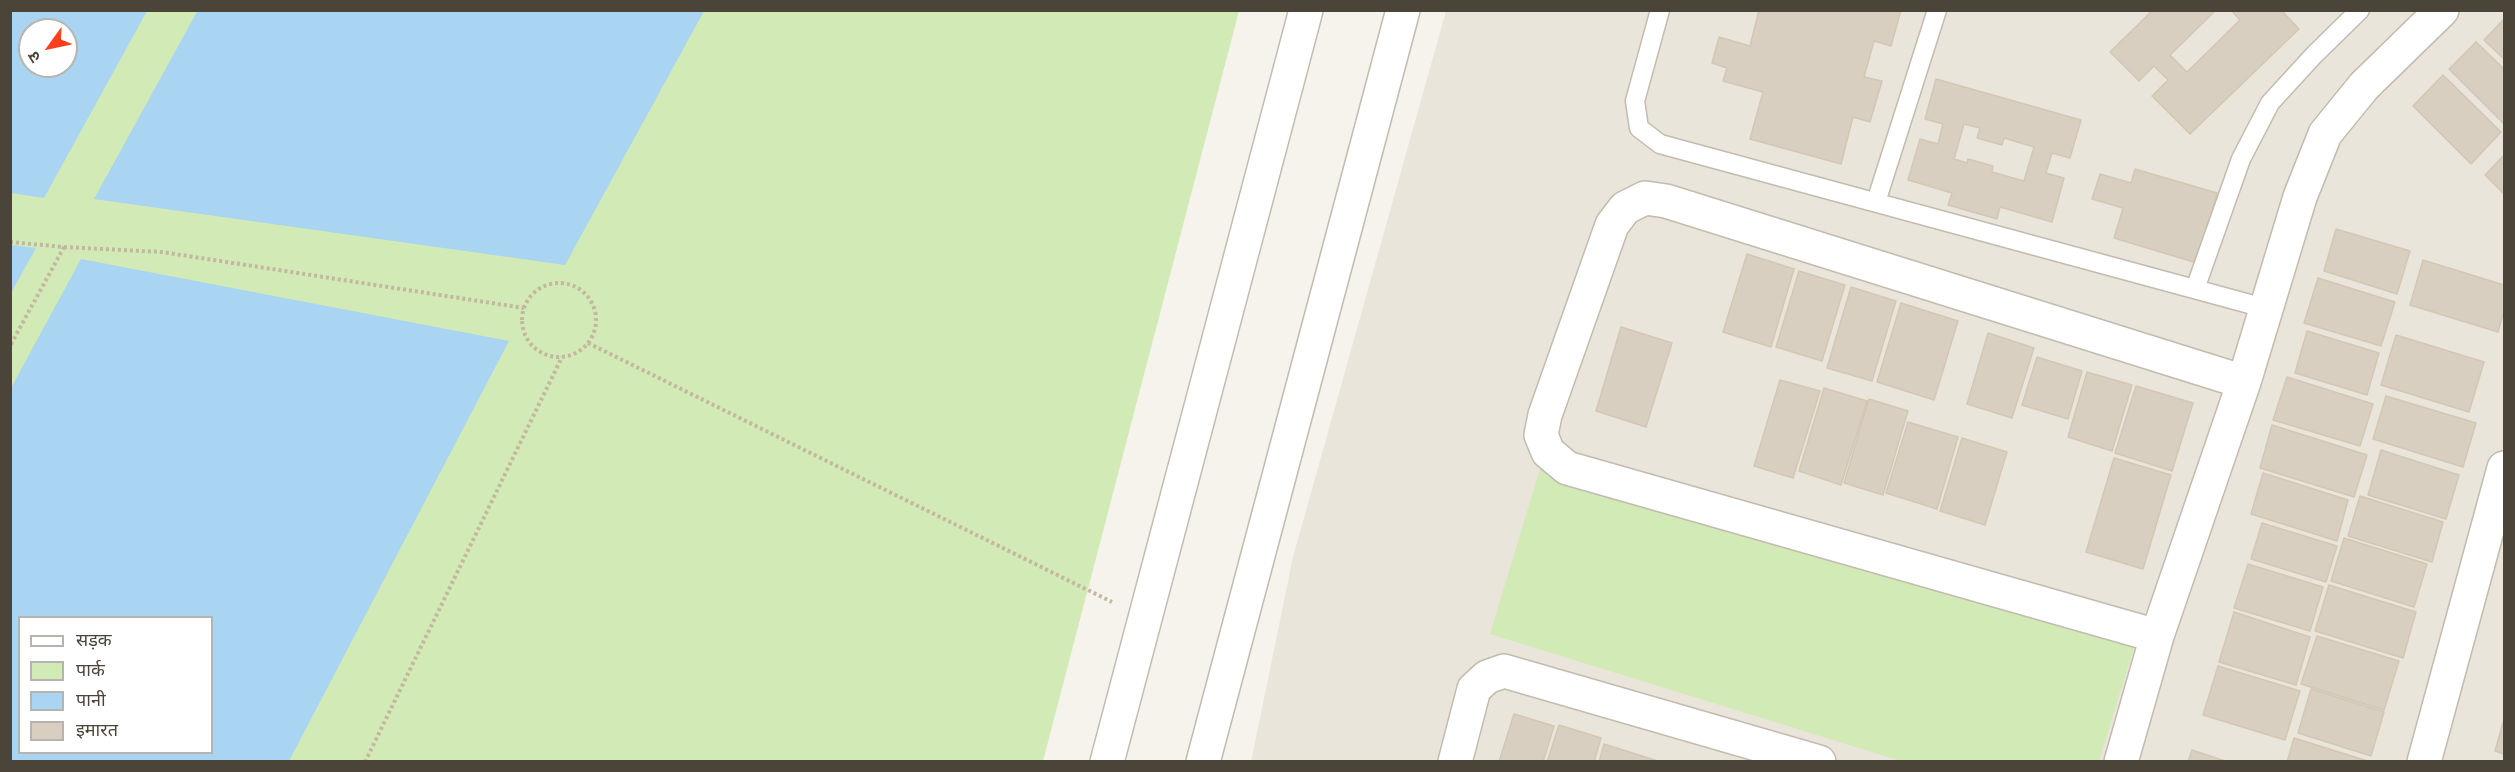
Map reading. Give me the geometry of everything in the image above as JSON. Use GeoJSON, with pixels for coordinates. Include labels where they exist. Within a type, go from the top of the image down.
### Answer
{"type":"FeatureCollection","features":[{"type":"Feature","properties":{"kind":"street"},"geometry":{"type":"LineString","coordinates":[[1107,762],[1306,10]]}},
{"type":"Feature","properties":{"kind":"street"},"geometry":{"type":"LineString","coordinates":[[1203,762],[1403,10]]}},
{"type":"Feature","properties":{"kind":"street"},"geometry":{"type":"LineString","coordinates":[[2121,762],[2157,636],[2268,309],[2301,197],[2325,134],[2364,86],[2442,10]]}},
{"type":"Feature","properties":{"kind":"street"},"geometry":{"type":"LineString","coordinates":[[2157,636],[1567,468],[1548,452],[1541,435],[1545,415],[1612,225],[1624,208],[1645,198],[1677,205],[2244,382]]}},
{"type":"Feature","properties":{"kind":"street"},"geometry":{"type":"LineString","coordinates":[[2424,762],[2505,468]]}},
{"type":"Feature","properties":{"kind":"street"},"geometry":{"type":"LineString","coordinates":[[1455,762],[1474,689],[1486,677],[1504,671],[1819,762]]}},
{"type":"Feature","properties":{"kind":"lane"},"geometry":{"type":"LineString","coordinates":[[1660,10],[1635,101],[1639,128],[1660,144],[2268,309]]}},
{"type":"Feature","properties":{"kind":"lane"},"geometry":{"type":"LineString","coordinates":[[1876,202],[1937,10]]}},
{"type":"Feature","properties":{"kind":"lane"},"geometry":{"type":"LineString","coordinates":[[2195,289],[2241,159],[2270,104],[2314,55],[2361,10]]}},
{"type":"Feature","properties":{"kind":"path"},"geometry":{"type":"LineString","coordinates":[[10,242],[162,252],[524,308]]}},
{"type":"Feature","properties":{"kind":"path"},"geometry":{"type":"LineString","coordinates":[[10,346],[64,246]]}},
{"type":"Feature","properties":{"kind":"path"},"geometry":{"type":"LineString","coordinates":[[556,283],[571,284],[584,292],[592,304],[596,317],[594,332],[588,343],[578,351],[562,357],[547,355],[534,348],[525,336],[522,322],[524,308],[531,295],[543,286],[556,283]]}},
{"type":"Feature","properties":{"kind":"path"},"geometry":{"type":"LineString","coordinates":[[588,343],[1145,619]]}},
{"type":"Feature","properties":{"kind":"path"},"geometry":{"type":"LineString","coordinates":[[365,762],[562,357]]}},
{"type":"Feature","properties":{"kind":"shaded area"},"geometry":{"type":"Polygon","coordinates":[[[1446,11],[2504,11],[2504,761],[1251,762],[1293,557],[1446,11]]]}},
{"type":"Feature","properties":{"kind":"green space"},"geometry":{"type":"Polygon","coordinates":[[[10,11],[1239,11],[1043,761],[11,761],[10,11]]]}},
{"type":"Feature","properties":{"kind":"green space"},"geometry":{"type":"Polygon","coordinates":[[[1543,459],[2136,641],[2099,761],[1904,762],[1490,634],[1543,459]]]}},
{"type":"Feature","properties":{"kind":"water"},"geometry":{"type":"Polygon","coordinates":[[[11,10],[147,11],[44,198],[11,193],[11,10]]]}},
{"type":"Feature","properties":{"kind":"water"},"geometry":{"type":"Polygon","coordinates":[[[198,10],[704,11],[565,265],[94,199],[198,10]]]}},
{"type":"Feature","properties":{"kind":"water"},"geometry":{"type":"Polygon","coordinates":[[[10,245],[36,248],[11,293],[10,245]]]}},
{"type":"Feature","properties":{"kind":"water"},"geometry":{"type":"Polygon","coordinates":[[[81,259],[509,341],[289,761],[11,761],[11,388],[81,259]]]}},
{"type":"Feature","properties":{"kind":"building"},"geometry":{"type":"Polygon","coordinates":[[[1759,10],[1901,10],[1891,46],[1874,41],[1864,77],[1882,81],[1870,122],[1853,117],[1841,164],[1750,139],[1763,92],[1723,81],[1727,68],[1712,63],[1719,37],[1750,46],[1759,10]]]}},
{"type":"Feature","properties":{"kind":"building"},"geometry":{"type":"Polygon","coordinates":[[[2153,10],[2216,10],[2170,55],[2187,72],[2240,20],[2231,10],[2281,10],[2299,29],[2190,134],[2152,96],[2168,80],[2154,66],[2139,81],[2110,52],[2153,10]]]}},
{"type":"Feature","properties":{"kind":"building"},"geometry":{"type":"Polygon","coordinates":[[[2504,19],[2504,59],[2484,40],[2504,19]]]}},
{"type":"Feature","properties":{"kind":"building"},"geometry":{"type":"Polygon","coordinates":[[[2476,42],[2504,69],[2504,124],[2449,69],[2476,42]]]}},
{"type":"Feature","properties":{"kind":"building"},"geometry":{"type":"Polygon","coordinates":[[[2443,75],[2501,132],[2471,164],[2413,106],[2443,75]]]}},
{"type":"Feature","properties":{"kind":"building"},"geometry":{"type":"Polygon","coordinates":[[[1936,79],[2081,120],[2070,158],[2052,153],[2046,173],[2064,178],[2052,222],[2000,207],[1997,219],[1948,205],[1952,193],[1908,180],[1920,139],[1938,144],[1943,124],[1925,119],[1936,79]],[[1964,124],[1954,159],[1967,163],[1968,159],[1993,166],[1992,172],[2024,181],[2034,147],[2004,138],[2002,145],[1977,138],[1980,128],[1964,124]]]}},
{"type":"Feature","properties":{"kind":"building"},"geometry":{"type":"Polygon","coordinates":[[[2504,155],[2504,194],[2485,175],[2504,155]]]}},
{"type":"Feature","properties":{"kind":"building"},"geometry":{"type":"Polygon","coordinates":[[[2135,169],[2217,193],[2197,263],[2114,238],[2123,208],[2092,199],[2100,174],[2131,183],[2135,169]]]}},
{"type":"Feature","properties":{"kind":"building"},"geometry":{"type":"Polygon","coordinates":[[[2336,229],[2410,251],[2397,294],[2324,271],[2336,229]]]}},
{"type":"Feature","properties":{"kind":"building"},"geometry":{"type":"Polygon","coordinates":[[[1747,254],[1794,269],[1771,347],[1723,332],[1747,254]]]}},
{"type":"Feature","properties":{"kind":"building"},"geometry":{"type":"Polygon","coordinates":[[[2423,260],[2504,285],[2504,311],[2498,332],[2410,305],[2423,260]]]}},
{"type":"Feature","properties":{"kind":"building"},"geometry":{"type":"Polygon","coordinates":[[[1799,271],[1845,285],[1822,361],[1776,347],[1799,271]]]}},
{"type":"Feature","properties":{"kind":"building"},"geometry":{"type":"Polygon","coordinates":[[[2318,278],[2395,302],[2381,346],[2304,323],[2318,278]]]}},
{"type":"Feature","properties":{"kind":"building"},"geometry":{"type":"Polygon","coordinates":[[[1851,287],[1896,301],[1872,381],[1827,368],[1851,287]]]}},
{"type":"Feature","properties":{"kind":"building"},"geometry":{"type":"Polygon","coordinates":[[[1901,303],[1958,321],[1934,400],[1877,382],[1901,303]]]}},
{"type":"Feature","properties":{"kind":"building"},"geometry":{"type":"Polygon","coordinates":[[[1621,327],[1672,343],[1646,427],[1596,411],[1621,327]]]}},
{"type":"Feature","properties":{"kind":"building"},"geometry":{"type":"Polygon","coordinates":[[[2307,331],[2379,353],[2367,395],[2295,373],[2307,331]]]}},
{"type":"Feature","properties":{"kind":"building"},"geometry":{"type":"Polygon","coordinates":[[[1988,333],[2034,348],[2012,418],[1967,404],[1988,333]]]}},
{"type":"Feature","properties":{"kind":"building"},"geometry":{"type":"Polygon","coordinates":[[[2396,335],[2484,362],[2469,412],[2381,385],[2396,335]]]}},
{"type":"Feature","properties":{"kind":"building"},"geometry":{"type":"Polygon","coordinates":[[[2037,357],[2082,371],[2068,419],[2022,405],[2037,357]]]}},
{"type":"Feature","properties":{"kind":"building"},"geometry":{"type":"Polygon","coordinates":[[[2087,372],[2132,385],[2112,451],[2068,437],[2087,372]]]}},
{"type":"Feature","properties":{"kind":"building"},"geometry":{"type":"Polygon","coordinates":[[[2287,377],[2373,404],[2360,446],[2273,420],[2287,377]]]}},
{"type":"Feature","properties":{"kind":"building"},"geometry":{"type":"Polygon","coordinates":[[[1780,380],[1820,391],[1793,478],[1754,466],[1780,380]]]}},
{"type":"Feature","properties":{"kind":"building"},"geometry":{"type":"Polygon","coordinates":[[[2136,386],[2193,403],[2172,471],[2115,453],[2136,386]]]}},
{"type":"Feature","properties":{"kind":"building"},"geometry":{"type":"Polygon","coordinates":[[[1824,388],[1867,401],[1841,485],[1799,471],[1824,388]]]}},
{"type":"Feature","properties":{"kind":"building"},"geometry":{"type":"Polygon","coordinates":[[[2386,396],[2476,423],[2463,467],[2373,439],[2386,396]]]}},
{"type":"Feature","properties":{"kind":"building"},"geometry":{"type":"Polygon","coordinates":[[[1869,399],[1908,411],[1883,495],[1844,483],[1869,399]]]}},
{"type":"Feature","properties":{"kind":"building"},"geometry":{"type":"Polygon","coordinates":[[[1908,422],[1958,437],[1937,509],[1886,493],[1908,422]]]}},
{"type":"Feature","properties":{"kind":"building"},"geometry":{"type":"Polygon","coordinates":[[[2272,425],[2367,455],[2354,497],[2260,468],[2272,425]]]}},
{"type":"Feature","properties":{"kind":"building"},"geometry":{"type":"Polygon","coordinates":[[[1962,438],[2007,452],[1985,525],[1940,511],[1962,438]]]}},
{"type":"Feature","properties":{"kind":"building"},"geometry":{"type":"Polygon","coordinates":[[[2381,450],[2459,475],[2446,519],[2368,495],[2381,450]]]}},
{"type":"Feature","properties":{"kind":"building"},"geometry":{"type":"Polygon","coordinates":[[[2114,458],[2171,475],[2143,569],[2086,552],[2114,458]]]}},
{"type":"Feature","properties":{"kind":"building"},"geometry":{"type":"Polygon","coordinates":[[[2263,473],[2348,500],[2337,541],[2251,514],[2263,473]]]}},
{"type":"Feature","properties":{"kind":"building"},"geometry":{"type":"Polygon","coordinates":[[[2360,496],[2443,522],[2432,562],[2348,536],[2360,496]]]}},
{"type":"Feature","properties":{"kind":"building"},"geometry":{"type":"Polygon","coordinates":[[[2262,523],[2337,546],[2326,582],[2251,559],[2262,523]]]}},
{"type":"Feature","properties":{"kind":"building"},"geometry":{"type":"Polygon","coordinates":[[[2344,538],[2427,564],[2414,607],[2331,581],[2344,538]]]}},
{"type":"Feature","properties":{"kind":"building"},"geometry":{"type":"Polygon","coordinates":[[[2248,564],[2323,587],[2310,631],[2234,608],[2248,564]]]}},
{"type":"Feature","properties":{"kind":"building"},"geometry":{"type":"Polygon","coordinates":[[[2329,585],[2416,612],[2403,658],[2315,631],[2329,585]]]}},
{"type":"Feature","properties":{"kind":"building"},"geometry":{"type":"Polygon","coordinates":[[[2234,612],[2310,637],[2296,685],[2219,662],[2234,612]]]}},
{"type":"Feature","properties":{"kind":"building"},"geometry":{"type":"Polygon","coordinates":[[[2317,636],[2399,661],[2384,710],[2301,684],[2317,636]]]}},
{"type":"Feature","properties":{"kind":"building"},"geometry":{"type":"Polygon","coordinates":[[[2218,666],[2300,691],[2285,740],[2203,715],[2218,666]]]}},
{"type":"Feature","properties":{"kind":"building"},"geometry":{"type":"Polygon","coordinates":[[[2311,689],[2384,712],[2371,756],[2298,733],[2311,689]]]}},
{"type":"Feature","properties":{"kind":"building"},"geometry":{"type":"Polygon","coordinates":[[[1514,714],[1554,726],[1543,762],[1499,762],[1514,714]]]}},
{"type":"Feature","properties":{"kind":"building"},"geometry":{"type":"Polygon","coordinates":[[[2504,719],[2504,754],[2495,751],[2504,719]]]}},
{"type":"Feature","properties":{"kind":"building"},"geometry":{"type":"Polygon","coordinates":[[[1559,725],[1601,738],[1594,762],[1547,762],[1559,725]]]}},
{"type":"Feature","properties":{"kind":"building"},"geometry":{"type":"Polygon","coordinates":[[[2294,738],[2371,762],[2287,762],[2294,738]]]}},
{"type":"Feature","properties":{"kind":"building"},"geometry":{"type":"Polygon","coordinates":[[[1604,744],[1661,762],[1599,762],[1604,744]]]}},
{"type":"Feature","properties":{"kind":"building"},"geometry":{"type":"Polygon","coordinates":[[[2192,750],[2228,762],[2188,762],[2192,750]]]}}]}
